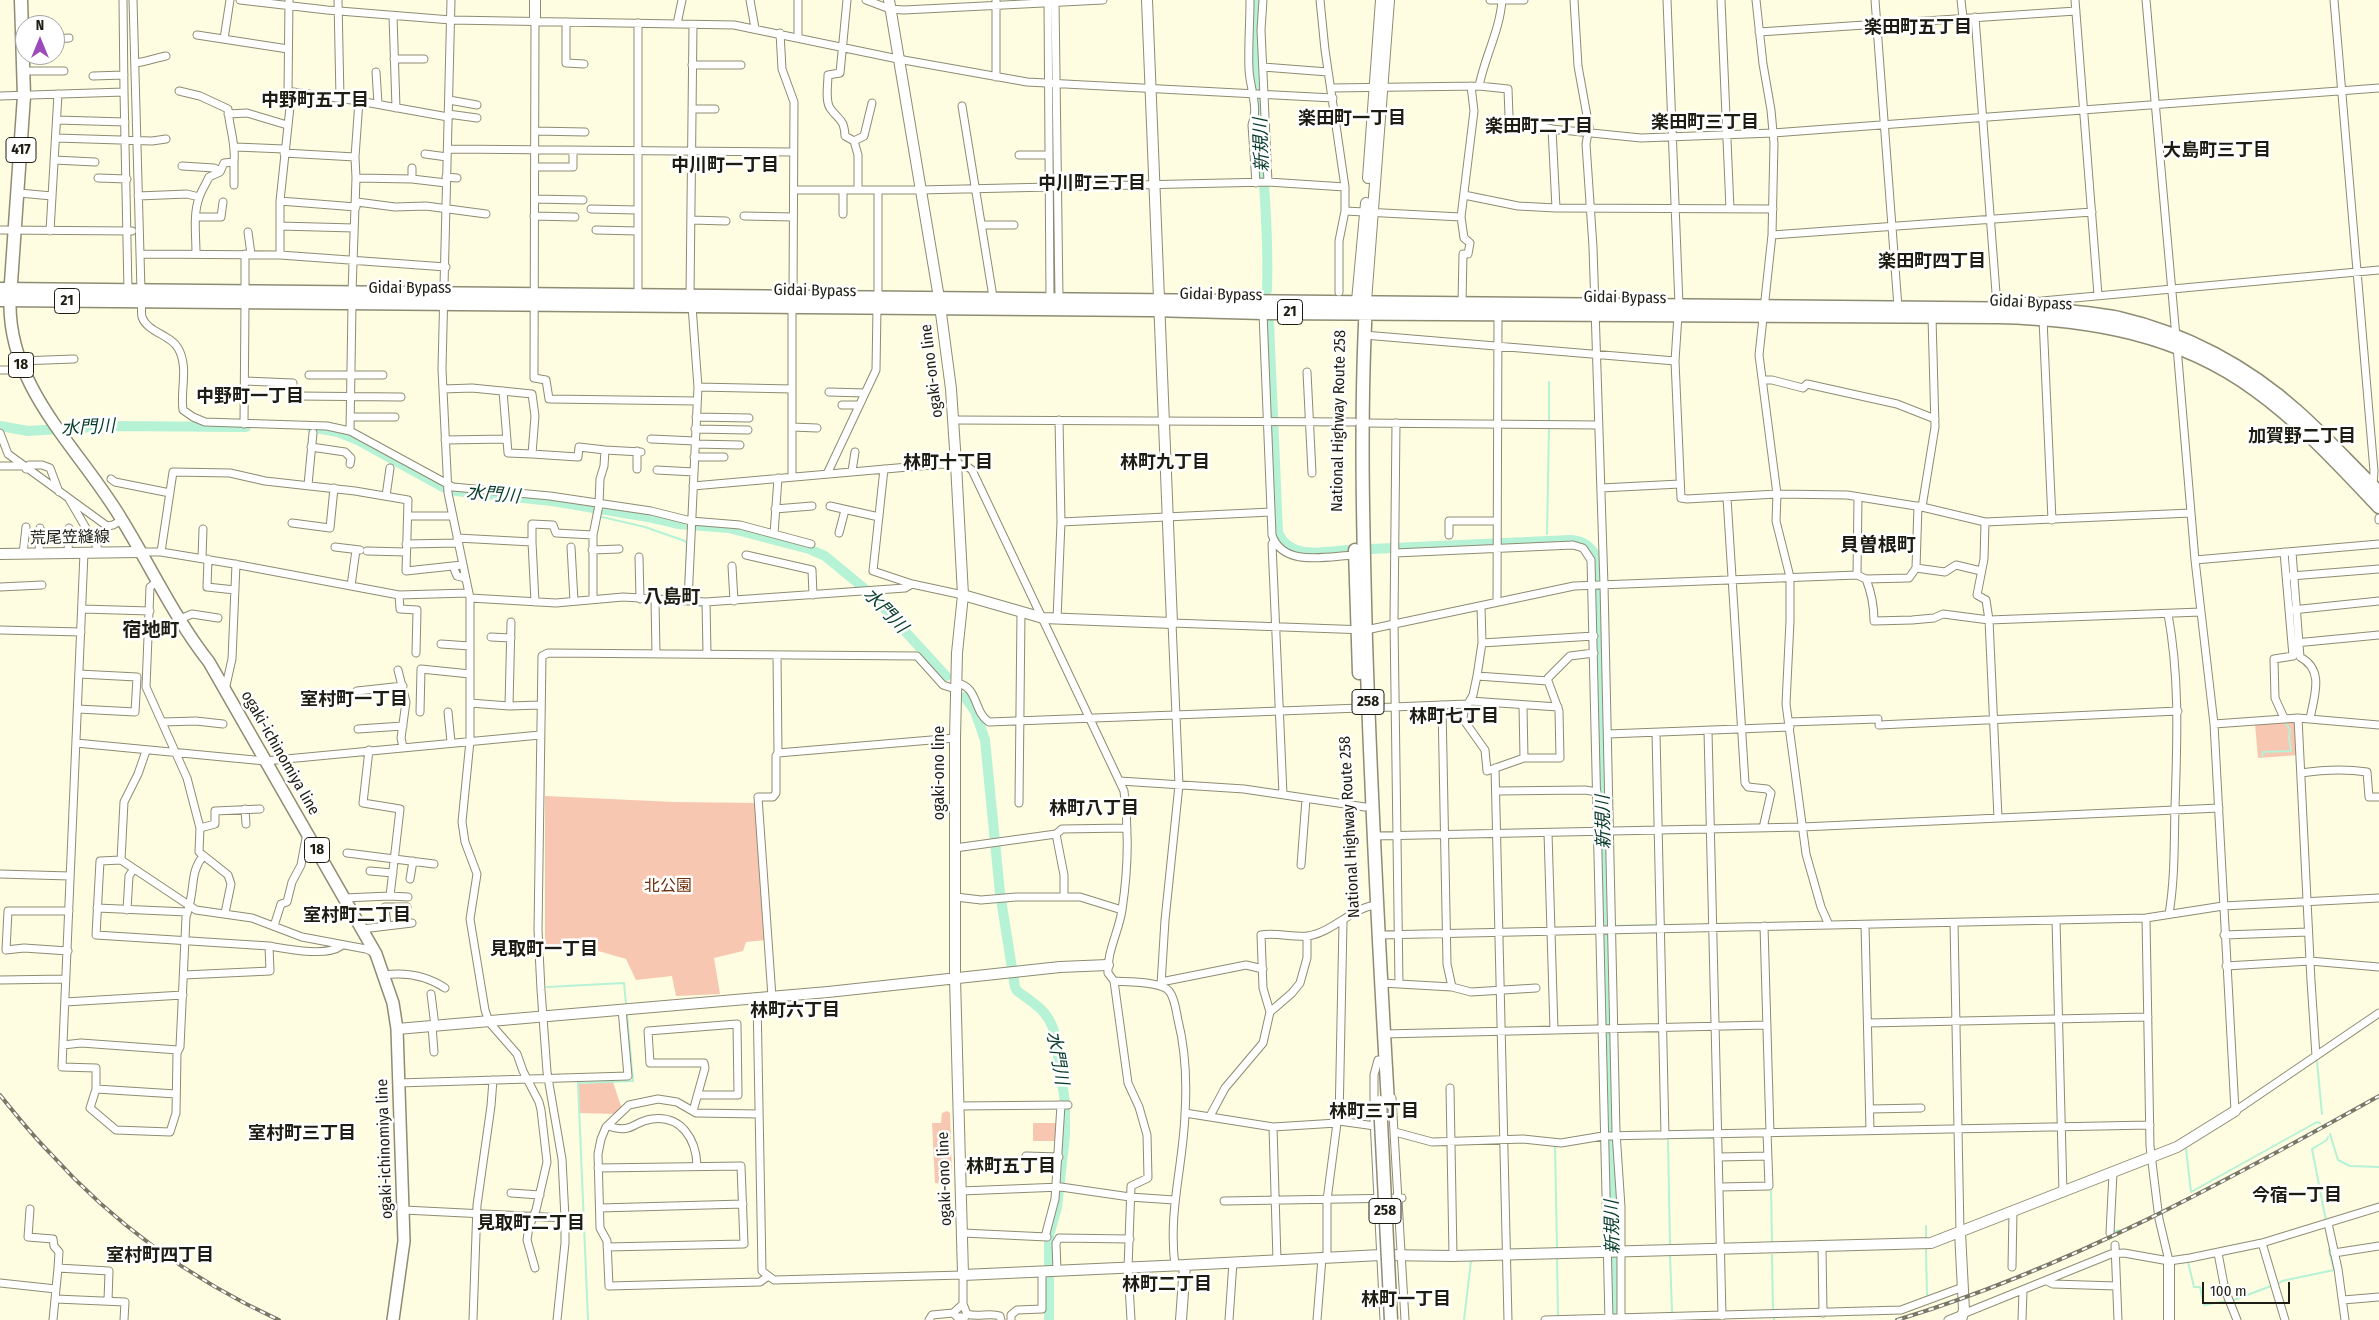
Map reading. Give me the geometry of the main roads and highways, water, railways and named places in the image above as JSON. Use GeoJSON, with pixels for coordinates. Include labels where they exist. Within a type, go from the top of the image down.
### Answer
{"type":"FeatureCollection","features":[{"type":"Feature","properties":{"kind":"highway","name":"417"},"geometry":{"type":"LineString","coordinates":[[21,0],[22,15]]}},
{"type":"Feature","properties":{"kind":"highway","name":"417"},"geometry":{"type":"LineString","coordinates":[[5,295],[16,230],[19,193],[24,96],[23,65]]}},
{"type":"Feature","properties":{"kind":"highway","name":"Gidai Bypass"},"geometry":{"type":"LineString","coordinates":[[5,295],[1361,307],[1498,313],[1594,309]]}},
{"type":"Feature","properties":{"kind":"highway","name":"Gidai Bypass"},"geometry":{"type":"LineString","coordinates":[[534,300],[638,296],[691,301]]}},
{"type":"Feature","properties":{"kind":"highway","name":"Gidai Bypass"},"geometry":{"type":"LineString","coordinates":[[939,303],[993,297],[1055,298],[1263,313],[1462,303],[1594,309],[1679,310],[1764,310],[1997,304],[2119,318],[2176,342],[2255,389],[2292,420],[2379,507]]}},
{"type":"Feature","properties":{"kind":"highway","name":"National Highway Route 258"},"geometry":{"type":"LineString","coordinates":[[1361,307],[1364,335],[1358,422],[1365,807],[1374,905],[1382,1062],[1391,1320]]}},
{"type":"Feature","properties":{"kind":"highway","name":"National Highway Route 258"},"geometry":{"type":"LineString","coordinates":[[1361,307],[1355,556],[1361,630]]}},
{"type":"Feature","properties":{"kind":"highway","name":"Gidai Bypass"},"geometry":{"type":"LineString","coordinates":[[1764,310],[1932,317],[2042,319],[2080,322],[2116,328],[2176,342],[2217,355],[2260,381],[2298,412],[2376,489]]}},
{"type":"Feature","properties":{"kind":"highway","name":"National Highway Route 258"},"geometry":{"type":"LineString","coordinates":[[1364,708],[1374,836],[1374,905],[1379,935],[1384,1034],[1382,1062]]}},
{"type":"Feature","properties":{"kind":"highway","name":"National Highway Route 258"},"geometry":{"type":"LineString","coordinates":[[1384,1103],[1399,1320]]}},
{"type":"Feature","properties":{"kind":"main road","name":"ogaki-ichinomiya line"},"geometry":{"type":"LineString","coordinates":[[5,295],[12,333],[22,366],[52,422],[122,520],[192,641],[209,662],[376,954],[384,975],[393,1003],[397,1029],[404,1210],[404,1241],[393,1320]]}},
{"type":"Feature","properties":{"kind":"waterway","name":"新規川"},"geometry":{"type":"LineString","coordinates":[[1257,0],[1257,73],[1266,218],[1267,290]]}},
{"type":"Feature","properties":{"kind":"waterway","name":"新規川"},"geometry":{"type":"LineString","coordinates":[[1269,323],[1278,533],[1283,542],[1299,551],[1318,553],[1347,550]]}},
{"type":"Feature","properties":{"kind":"waterway"},"geometry":{"type":"LineString","coordinates":[[1549,382],[1549,422]]}},
{"type":"Feature","properties":{"kind":"waterway","name":"水門川"},"geometry":{"type":"LineString","coordinates":[[0,426],[28,431],[109,426],[246,427]]}},
{"type":"Feature","properties":{"kind":"waterway","name":"水門川"},"geometry":{"type":"LineString","coordinates":[[310,427],[338,432],[358,440],[443,487],[456,491],[552,501],[678,524],[729,528],[809,549],[825,556],[871,594],[946,676]]}},
{"type":"Feature","properties":{"kind":"waterway"},"geometry":{"type":"LineString","coordinates":[[1547,534],[1549,427]]}},
{"type":"Feature","properties":{"kind":"waterway","name":"水門川"},"geometry":{"type":"LineString","coordinates":[[589,508],[594,514]]}},
{"type":"Feature","properties":{"kind":"waterway"},"geometry":{"type":"LineString","coordinates":[[598,516],[645,527],[685,541],[687,544],[685,593]]}},
{"type":"Feature","properties":{"kind":"waterway","name":"新規川"},"geometry":{"type":"LineString","coordinates":[[1371,549],[1571,540],[1587,545],[1598,559],[1607,967],[1605,981],[1615,1320]]}},
{"type":"Feature","properties":{"kind":"waterway"},"geometry":{"type":"LineString","coordinates":[[695,605],[701,606],[703,609]]}},
{"type":"Feature","properties":{"kind":"waterway"},"geometry":{"type":"LineString","coordinates":[[703,633],[704,651]]}},
{"type":"Feature","properties":{"kind":"waterway","name":"水門川"},"geometry":{"type":"LineString","coordinates":[[965,697],[975,711],[985,740],[1000,893],[1015,987],[1017,991],[1044,1012],[1051,1024],[1054,1031],[1065,1102],[1065,1135],[1057,1207],[1049,1236],[1049,1320]]}},
{"type":"Feature","properties":{"kind":"waterway"},"geometry":{"type":"LineString","coordinates":[[2262,757],[2263,752],[2291,751],[2290,729],[2286,724]]}},
{"type":"Feature","properties":{"kind":"waterway"},"geometry":{"type":"LineString","coordinates":[[1613,926],[1658,925]]}},
{"type":"Feature","properties":{"kind":"waterway"},"geometry":{"type":"LineString","coordinates":[[547,987],[624,983],[626,1004]]}},
{"type":"Feature","properties":{"kind":"waterway"},"geometry":{"type":"LineString","coordinates":[[588,1320],[578,1083],[633,1081],[627,1014]]}},
{"type":"Feature","properties":{"kind":"waterway"},"geometry":{"type":"LineString","coordinates":[[2317,1061],[2322,1114]]}},
{"type":"Feature","properties":{"kind":"waterway"},"geometry":{"type":"LineString","coordinates":[[2186,1149],[2191,1192],[2317,1122],[2320,1123]]}},
{"type":"Feature","properties":{"kind":"waterway"},"geometry":{"type":"LineString","coordinates":[[2330,1134],[2338,1160],[2350,1166],[2379,1167]]}},
{"type":"Feature","properties":{"kind":"waterway"},"geometry":{"type":"LineString","coordinates":[[1723,1137],[1750,1136]]}},
{"type":"Feature","properties":{"kind":"waterway"},"geometry":{"type":"LineString","coordinates":[[2326,1221],[2312,1149],[2327,1140],[2328,1137]]}},
{"type":"Feature","properties":{"kind":"waterway"},"geometry":{"type":"LineString","coordinates":[[1671,1138],[1714,1138]]}},
{"type":"Feature","properties":{"kind":"waterway"},"geometry":{"type":"LineString","coordinates":[[1668,1140],[1670,1245]]}},
{"type":"Feature","properties":{"kind":"waterway"},"geometry":{"type":"LineString","coordinates":[[1551,1145],[1555,1146],[1557,1248]]}},
{"type":"Feature","properties":{"kind":"waterway"},"geometry":{"type":"LineString","coordinates":[[1771,1187],[1772,1244]]}},
{"type":"Feature","properties":{"kind":"waterway"},"geometry":{"type":"LineString","coordinates":[[1926,1226],[1926,1239]]}},
{"type":"Feature","properties":{"kind":"waterway"},"geometry":{"type":"LineString","coordinates":[[2112,1232],[2119,1230]]}},
{"type":"Feature","properties":{"kind":"waterway"},"geometry":{"type":"LineString","coordinates":[[1926,1249],[1927,1297]]}},
{"type":"Feature","properties":{"kind":"waterway"},"geometry":{"type":"LineString","coordinates":[[2278,1284],[2282,1281],[2334,1270],[2329,1250]]}},
{"type":"Feature","properties":{"kind":"waterway"},"geometry":{"type":"LineString","coordinates":[[1772,1255],[1773,1311]]}},
{"type":"Feature","properties":{"kind":"waterway"},"geometry":{"type":"LineString","coordinates":[[1670,1256],[1672,1312]]}},
{"type":"Feature","properties":{"kind":"waterway"},"geometry":{"type":"LineString","coordinates":[[1557,1258],[1558,1315]]}},
{"type":"Feature","properties":{"kind":"waterway"},"geometry":{"type":"LineString","coordinates":[[1464,1320],[1471,1261]]}},
{"type":"Feature","properties":{"kind":"waterway"},"geometry":{"type":"LineString","coordinates":[[2188,1262],[2194,1287],[2200,1287],[2204,1305],[2227,1301]]}},
{"type":"Feature","properties":{"kind":"waterway"},"geometry":{"type":"LineString","coordinates":[[2234,1300],[2271,1286]]}},
{"type":"Feature","properties":{"kind":"railway"},"geometry":{"type":"LineString","coordinates":[[0,1095],[30,1132],[75,1179],[128,1226],[185,1268],[216,1287],[279,1320]]}},
{"type":"Feature","properties":{"kind":"railway"},"geometry":{"type":"LineString","coordinates":[[1897,1320],[1960,1299],[2084,1249],[2203,1191],[2379,1096]]}},
{"type":"Feature","properties":{"kind":"district","name":"楽田町五丁目"},"geometry":{"type":"Point","coordinates":[1918,28]}},
{"type":"Feature","properties":{"kind":"district","name":"中野町五丁目"},"geometry":{"type":"Point","coordinates":[315,101]}},
{"type":"Feature","properties":{"kind":"district","name":"楽田町一丁目"},"geometry":{"type":"Point","coordinates":[1352,119]}},
{"type":"Feature","properties":{"kind":"district","name":"楽田町三丁目"},"geometry":{"type":"Point","coordinates":[1705,123]}},
{"type":"Feature","properties":{"kind":"district","name":"楽田町二丁目"},"geometry":{"type":"Point","coordinates":[1539,127]}},
{"type":"Feature","properties":{"kind":"district","name":"大島町三丁目"},"geometry":{"type":"Point","coordinates":[2217,151]}},
{"type":"Feature","properties":{"kind":"district","name":"中川町一丁目"},"geometry":{"type":"Point","coordinates":[725,166]}},
{"type":"Feature","properties":{"kind":"district","name":"中川町三丁目"},"geometry":{"type":"Point","coordinates":[1092,184]}},
{"type":"Feature","properties":{"kind":"district","name":"楽田町四丁目"},"geometry":{"type":"Point","coordinates":[1932,262]}},
{"type":"Feature","properties":{"kind":"district","name":"中野町一丁目"},"geometry":{"type":"Point","coordinates":[250,397]}},
{"type":"Feature","properties":{"kind":"district","name":"加賀野二丁目"},"geometry":{"type":"Point","coordinates":[2302,437]}},
{"type":"Feature","properties":{"kind":"district","name":"林町十丁目"},"geometry":{"type":"Point","coordinates":[948,463]}},
{"type":"Feature","properties":{"kind":"district","name":"林町九丁目"},"geometry":{"type":"Point","coordinates":[1165,463]}},
{"type":"Feature","properties":{"kind":"district","name":"貝曽根町"},"geometry":{"type":"Point","coordinates":[1878,546]}},
{"type":"Feature","properties":{"kind":"district","name":"八島町"},"geometry":{"type":"Point","coordinates":[672,598]}},
{"type":"Feature","properties":{"kind":"district","name":"宿地町"},"geometry":{"type":"Point","coordinates":[151,631]}},
{"type":"Feature","properties":{"kind":"district","name":"室村町一丁目"},"geometry":{"type":"Point","coordinates":[354,700]}},
{"type":"Feature","properties":{"kind":"district","name":"林町七丁目"},"geometry":{"type":"Point","coordinates":[1454,717]}},
{"type":"Feature","properties":{"kind":"district","name":"林町八丁目"},"geometry":{"type":"Point","coordinates":[1094,809]}},
{"type":"Feature","properties":{"kind":"district","name":"室村町二丁目"},"geometry":{"type":"Point","coordinates":[357,916]}},
{"type":"Feature","properties":{"kind":"district","name":"見取町一丁目"},"geometry":{"type":"Point","coordinates":[544,950]}},
{"type":"Feature","properties":{"kind":"district","name":"林町六丁目"},"geometry":{"type":"Point","coordinates":[795,1011]}},
{"type":"Feature","properties":{"kind":"district","name":"林町三丁目"},"geometry":{"type":"Point","coordinates":[1374,1112]}},
{"type":"Feature","properties":{"kind":"district","name":"室村町三丁目"},"geometry":{"type":"Point","coordinates":[302,1134]}},
{"type":"Feature","properties":{"kind":"district","name":"林町五丁目"},"geometry":{"type":"Point","coordinates":[1011,1167]}},
{"type":"Feature","properties":{"kind":"district","name":"今宿一丁目"},"geometry":{"type":"Point","coordinates":[2297,1196]}},
{"type":"Feature","properties":{"kind":"district","name":"見取町二丁目"},"geometry":{"type":"Point","coordinates":[531,1224]}},
{"type":"Feature","properties":{"kind":"district","name":"室村町四丁目"},"geometry":{"type":"Point","coordinates":[160,1256]}},
{"type":"Feature","properties":{"kind":"district","name":"林町二丁目"},"geometry":{"type":"Point","coordinates":[1167,1285]}},
{"type":"Feature","properties":{"kind":"district","name":"林町一丁目"},"geometry":{"type":"Point","coordinates":[1406,1300]}},
{"type":"Feature","properties":{"kind":"park label","name":"北公園"},"geometry":{"type":"Point","coordinates":[668,887]}}]}
